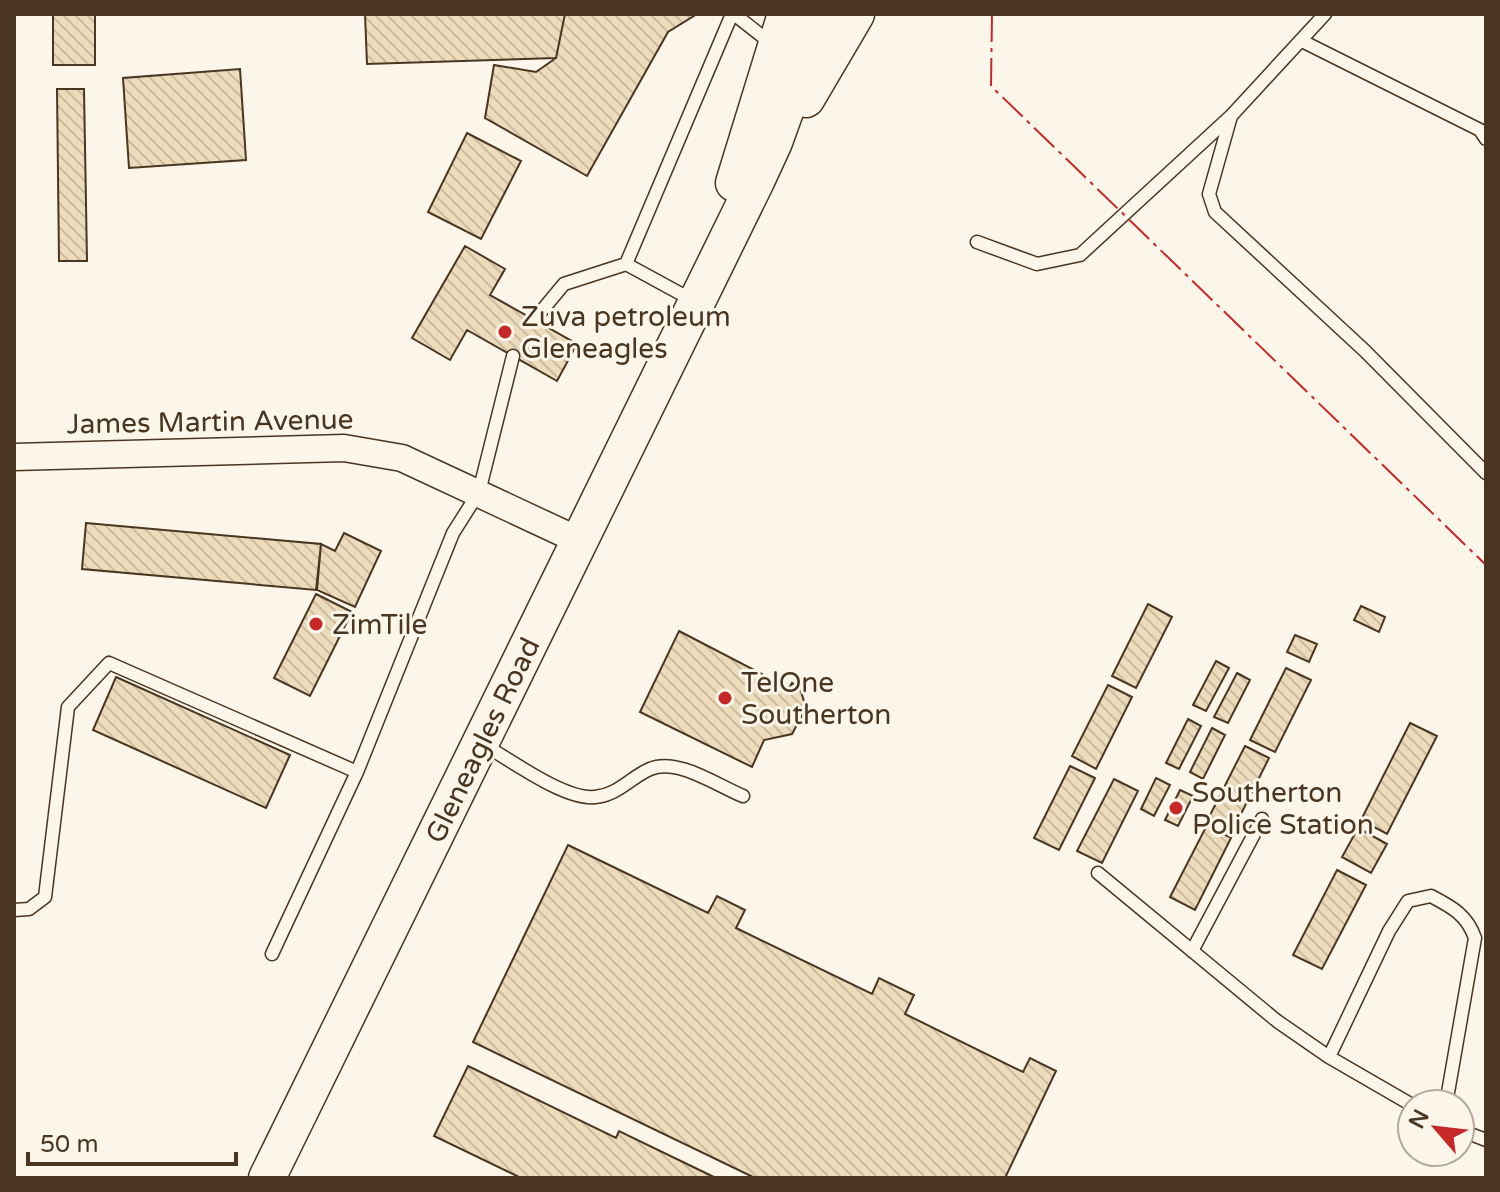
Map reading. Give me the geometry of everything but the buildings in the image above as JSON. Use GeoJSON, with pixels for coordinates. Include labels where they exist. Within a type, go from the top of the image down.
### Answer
{"type":"FeatureCollection","features":[{"type":"Feature","properties":{"kind":"street","name":"Gleneagles Road"},"geometry":{"type":"LineString","coordinates":[[267,1178],[774,142],[820,14]]}},
{"type":"Feature","properties":{"kind":"street"},"geometry":{"type":"LineString","coordinates":[[774,142],[818,82],[856,14]]}},
{"type":"Feature","properties":{"kind":"street","name":"Gleneagles Road"},"geometry":{"type":"LineString","coordinates":[[697,302],[782,31]]}},
{"type":"Feature","properties":{"kind":"street","name":"James Martin Avenue"},"geometry":{"type":"LineString","coordinates":[[14,457],[344,448],[402,458],[580,541]]}},
{"type":"Feature","properties":{"kind":"lane"},"geometry":{"type":"LineString","coordinates":[[626,264],[733,14],[782,31]]}},
{"type":"Feature","properties":{"kind":"lane"},"geometry":{"type":"LineString","coordinates":[[977,242],[1037,264],[1080,255],[1231,116],[1325,14]]}},
{"type":"Feature","properties":{"kind":"lane"},"geometry":{"type":"LineString","coordinates":[[1302,41],[1480,130],[1486,139]]}},
{"type":"Feature","properties":{"kind":"lane"},"geometry":{"type":"LineString","coordinates":[[1231,116],[1209,194],[1215,212],[1365,351],[1486,473]]}},
{"type":"Feature","properties":{"kind":"lane"},"geometry":{"type":"LineString","coordinates":[[534,320],[564,284],[626,264],[697,302]]}},
{"type":"Feature","properties":{"kind":"lane"},"geometry":{"type":"LineString","coordinates":[[272,954],[357,772],[453,533],[479,492],[513,356]]}},
{"type":"Feature","properties":{"kind":"lane"},"geometry":{"type":"LineString","coordinates":[[14,910],[29,909],[45,897],[68,707],[109,663],[357,772]]}},
{"type":"Feature","properties":{"kind":"lane"},"geometry":{"type":"LineString","coordinates":[[481,743],[556,787],[593,797],[621,789],[651,768],[675,767],[743,796]]}},
{"type":"Feature","properties":{"kind":"lane"},"geometry":{"type":"LineString","coordinates":[[1192,951],[1262,819]]}},
{"type":"Feature","properties":{"kind":"lane"},"geometry":{"type":"LineString","coordinates":[[1098,873],[1243,995],[1329,1057],[1396,1096]]}},
{"type":"Feature","properties":{"kind":"lane"},"geometry":{"type":"LineString","coordinates":[[1329,1057],[1389,931],[1408,901],[1431,896],[1458,910],[1471,926],[1475,938],[1449,1088]]}},
{"type":"Feature","properties":{"kind":"power"},"geometry":{"type":"LineString","coordinates":[[992,14],[991,86],[1486,565]]}},
{"type":"Feature","properties":{"kind":"place","name":"Zuva petroleum Gleneagles"},"geometry":{"type":"Point","coordinates":[505,332]}},
{"type":"Feature","properties":{"kind":"place","name":"ZimTile"},"geometry":{"type":"Point","coordinates":[316,624]}},
{"type":"Feature","properties":{"kind":"place","name":"TelOne Southerton"},"geometry":{"type":"Point","coordinates":[725,698]}},
{"type":"Feature","properties":{"kind":"place","name":"Southerton Police Station"},"geometry":{"type":"Point","coordinates":[1176,808]}}]}
